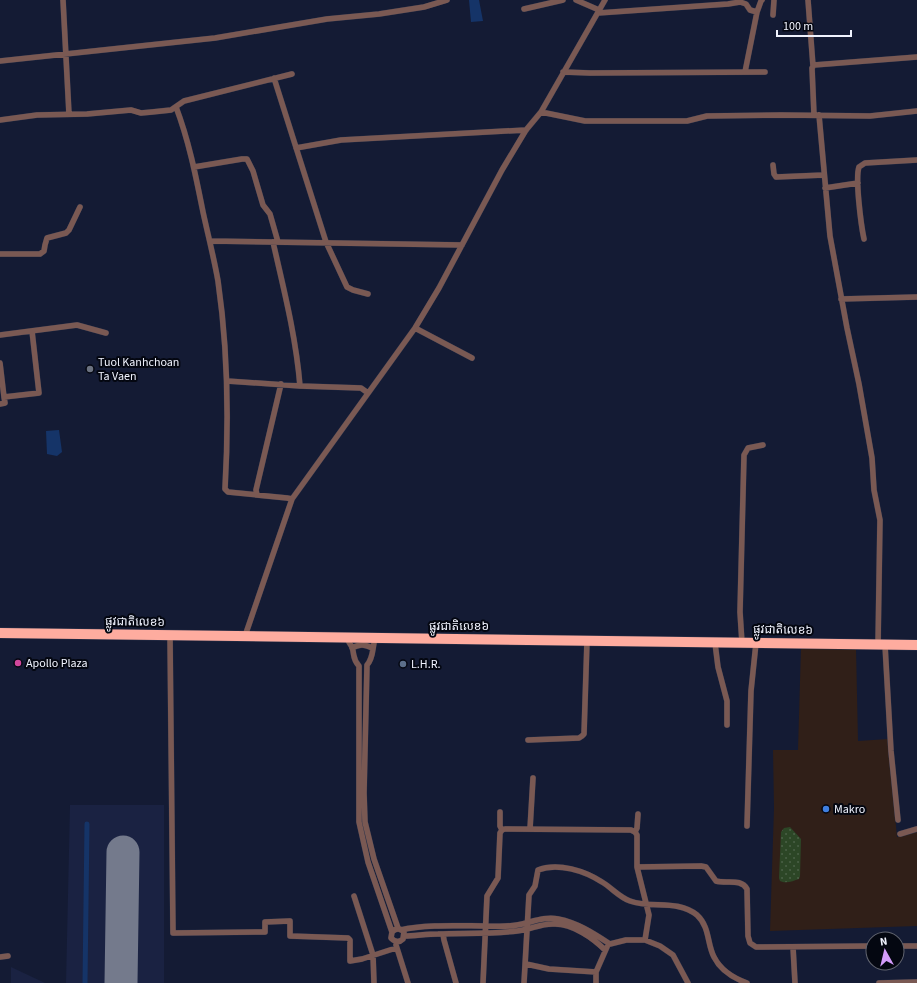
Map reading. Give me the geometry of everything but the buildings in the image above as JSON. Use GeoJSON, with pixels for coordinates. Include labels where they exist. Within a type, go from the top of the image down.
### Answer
{"type":"FeatureCollection","features":[{"type":"Feature","properties":{"kind":"highway","name":"ផ្លូវជាតិលេខ៦"},"geometry":{"type":"LineString","coordinates":[[0,633],[347,638],[374,643],[587,641],[917,645]]}},
{"type":"Feature","properties":{"kind":"street"},"geometry":{"type":"LineString","coordinates":[[63,0],[69,114]]}},
{"type":"Feature","properties":{"kind":"street"},"geometry":{"type":"LineString","coordinates":[[0,61],[216,38],[327,19],[379,14],[424,6],[447,0]]}},
{"type":"Feature","properties":{"kind":"street"},"geometry":{"type":"LineString","coordinates":[[524,9],[563,0]]}},
{"type":"Feature","properties":{"kind":"street"},"geometry":{"type":"LineString","coordinates":[[576,0],[598,12],[723,5],[740,2],[746,4],[750,10],[757,12]]}},
{"type":"Feature","properties":{"kind":"street"},"geometry":{"type":"LineString","coordinates":[[244,636],[292,499],[415,328],[439,288],[502,170],[526,130],[540,112],[605,0]]}},
{"type":"Feature","properties":{"kind":"street"},"geometry":{"type":"LineString","coordinates":[[745,72],[757,12],[760,1],[762,0]]}},
{"type":"Feature","properties":{"kind":"street"},"geometry":{"type":"LineString","coordinates":[[773,15],[774,0]]}},
{"type":"Feature","properties":{"kind":"street"},"geometry":{"type":"LineString","coordinates":[[808,0],[816,115],[830,236],[841,299],[859,384],[872,458],[874,490],[880,520],[882,645],[898,820]]}},
{"type":"Feature","properties":{"kind":"street"},"geometry":{"type":"LineString","coordinates":[[812,66],[917,57]]}},
{"type":"Feature","properties":{"kind":"street"},"geometry":{"type":"LineString","coordinates":[[562,72],[765,72]]}},
{"type":"Feature","properties":{"kind":"street"},"geometry":{"type":"LineString","coordinates":[[0,120],[37,115],[87,114],[131,110],[141,113],[171,110],[184,101],[292,74]]}},
{"type":"Feature","properties":{"kind":"street"},"geometry":{"type":"LineString","coordinates":[[274,78],[326,242],[347,287],[368,294]]}},
{"type":"Feature","properties":{"kind":"street"},"geometry":{"type":"LineString","coordinates":[[176,107],[194,167],[217,279],[222,316],[227,381],[228,440],[225,489],[228,492],[292,499]]}},
{"type":"Feature","properties":{"kind":"street"},"geometry":{"type":"LineString","coordinates":[[540,112],[585,121],[687,121],[707,116],[870,116],[917,111]]}},
{"type":"Feature","properties":{"kind":"street"},"geometry":{"type":"LineString","coordinates":[[296,148],[341,140],[526,130]]}},
{"type":"Feature","properties":{"kind":"street"},"geometry":{"type":"LineString","coordinates":[[194,167],[247,159],[253,171],[263,206],[270,214],[298,363],[300,386]]}},
{"type":"Feature","properties":{"kind":"street"},"geometry":{"type":"LineString","coordinates":[[864,239],[857,171],[859,166],[865,163],[917,160]]}},
{"type":"Feature","properties":{"kind":"street"},"geometry":{"type":"LineString","coordinates":[[773,165],[774,174],[776,177],[824,175]]}},
{"type":"Feature","properties":{"kind":"street"},"geometry":{"type":"LineString","coordinates":[[825,188],[858,183]]}},
{"type":"Feature","properties":{"kind":"street"},"geometry":{"type":"LineString","coordinates":[[0,254],[40,254],[44,251],[44,245],[47,238],[66,233],[80,207]]}},
{"type":"Feature","properties":{"kind":"street"},"geometry":{"type":"LineString","coordinates":[[210,242],[326,242],[462,245]]}},
{"type":"Feature","properties":{"kind":"street"},"geometry":{"type":"LineString","coordinates":[[841,299],[917,297]]}},
{"type":"Feature","properties":{"kind":"street"},"geometry":{"type":"LineString","coordinates":[[0,335],[78,325],[106,333]]}},
{"type":"Feature","properties":{"kind":"street"},"geometry":{"type":"LineString","coordinates":[[415,328],[472,358]]}},
{"type":"Feature","properties":{"kind":"street"},"geometry":{"type":"LineString","coordinates":[[4,397],[39,393],[32,331]]}},
{"type":"Feature","properties":{"kind":"street"},"geometry":{"type":"LineString","coordinates":[[0,363],[5,403],[0,404]]}},
{"type":"Feature","properties":{"kind":"street"},"geometry":{"type":"LineString","coordinates":[[227,381],[360,388],[368,393]]}},
{"type":"Feature","properties":{"kind":"street"},"geometry":{"type":"LineString","coordinates":[[257,495],[256,490],[280,384]]}},
{"type":"Feature","properties":{"kind":"street"},"geometry":{"type":"LineString","coordinates":[[742,643],[740,612],[744,455],[748,448],[763,445]]}},
{"type":"Feature","properties":{"kind":"street"},"geometry":{"type":"LineString","coordinates":[[170,635],[173,932],[265,932],[265,922],[290,921],[290,936],[348,938],[350,940],[350,961],[373,955],[401,941],[404,936],[404,932],[400,929],[374,859],[365,822],[366,677],[367,665],[373,655],[374,643],[358,645],[352,648]]}},
{"type":"Feature","properties":{"kind":"street"},"geometry":{"type":"LineString","coordinates":[[347,638],[352,648],[354,660],[359,666],[359,822],[368,862],[408,983]]}},
{"type":"Feature","properties":{"kind":"street"},"geometry":{"type":"LineString","coordinates":[[528,740],[579,738],[584,734],[587,641]]}},
{"type":"Feature","properties":{"kind":"street"},"geometry":{"type":"LineString","coordinates":[[715,642],[718,667],[728,701],[727,725]]}},
{"type":"Feature","properties":{"kind":"street"},"geometry":{"type":"LineString","coordinates":[[747,826],[751,692],[756,643]]}},
{"type":"Feature","properties":{"kind":"street"},"geometry":{"type":"LineString","coordinates":[[530,829],[533,778]]}},
{"type":"Feature","properties":{"kind":"street"},"geometry":{"type":"LineString","coordinates":[[483,983],[487,896],[498,878],[500,833],[502,830],[500,826],[500,812]]}},
{"type":"Feature","properties":{"kind":"street"},"geometry":{"type":"LineString","coordinates":[[638,814],[637,828],[635,832],[637,835],[637,867],[649,915],[645,940]]}},
{"type":"Feature","properties":{"kind":"street"},"geometry":{"type":"LineString","coordinates":[[359,822],[365,822]]}},
{"type":"Feature","properties":{"kind":"street"},"geometry":{"type":"LineString","coordinates":[[900,834],[917,829]]}},
{"type":"Feature","properties":{"kind":"street"},"geometry":{"type":"LineString","coordinates":[[502,830],[631,830],[635,832]]}},
{"type":"Feature","properties":{"kind":"street"},"geometry":{"type":"LineString","coordinates":[[637,867],[701,866],[706,868],[716,881],[741,882],[745,884],[747,889],[748,936],[750,943],[756,947],[865,946]]}},
{"type":"Feature","properties":{"kind":"street"},"geometry":{"type":"LineString","coordinates":[[524,983],[529,895],[535,886],[538,870],[545,867],[579,870],[603,882],[628,901],[646,905],[670,904],[682,907],[697,916],[705,926],[713,956],[721,967],[734,978],[747,983]]}},
{"type":"Feature","properties":{"kind":"street"},"geometry":{"type":"LineString","coordinates":[[354,896],[373,955],[374,983]]}},
{"type":"Feature","properties":{"kind":"street"},"geometry":{"type":"LineString","coordinates":[[392,932],[394,929],[409,928],[509,926],[527,924],[537,920],[556,918],[576,923],[593,932],[610,944]]}},
{"type":"Feature","properties":{"kind":"street"},"geometry":{"type":"LineString","coordinates":[[404,936],[485,934],[526,930],[538,925],[556,924],[575,929],[592,939],[605,950]]}},
{"type":"Feature","properties":{"kind":"street"},"geometry":{"type":"LineString","coordinates":[[443,934],[456,983]]}},
{"type":"Feature","properties":{"kind":"street"},"geometry":{"type":"LineString","coordinates":[[596,983],[596,972],[605,950],[610,944],[626,940],[645,940],[660,946],[673,955],[688,983]]}},
{"type":"Feature","properties":{"kind":"street"},"geometry":{"type":"LineString","coordinates":[[905,946],[917,946]]}},
{"type":"Feature","properties":{"kind":"street"},"geometry":{"type":"LineString","coordinates":[[793,947],[795,983]]}},
{"type":"Feature","properties":{"kind":"street"},"geometry":{"type":"LineString","coordinates":[[0,957],[8,956]]}},
{"type":"Feature","properties":{"kind":"street"},"geometry":{"type":"LineString","coordinates":[[526,964],[549,970],[596,972]]}},
{"type":"Feature","properties":{"kind":"street"},"geometry":{"type":"LineString","coordinates":[[880,983],[917,982]]}},
{"type":"Feature","properties":{"kind":"shaded area"},"geometry":{"type":"Polygon","coordinates":[[[469,0],[479,0],[483,21],[471,22],[469,0]]]}},
{"type":"Feature","properties":{"kind":"shaded area"},"geometry":{"type":"Polygon","coordinates":[[[59,430],[62,452],[57,456],[47,454],[46,431],[59,430]]]}},
{"type":"Feature","properties":{"kind":"shaded area"},"geometry":{"type":"Polygon","coordinates":[[[801,647],[856,648],[858,741],[888,739],[897,837],[917,831],[917,926],[770,931],[774,808],[773,750],[798,750],[801,647]]]}},
{"type":"Feature","properties":{"kind":"shaded area"},"geometry":{"type":"Polygon","coordinates":[[[70,805],[164,805],[164,983],[66,983],[70,805]]]}},
{"type":"Feature","properties":{"kind":"shaded area"},"geometry":{"type":"Polygon","coordinates":[[[11,967],[45,983],[11,983],[11,967]]]}},
{"type":"Feature","properties":{"kind":"green space"},"geometry":{"type":"Polygon","coordinates":[[[790,827],[801,839],[800,876],[799,879],[785,882],[780,881],[779,878],[781,832],[784,828],[790,827]]]}},
{"type":"Feature","properties":{"kind":"waterway"},"geometry":{"type":"LineString","coordinates":[[85,983],[87,824]]}},
{"type":"Feature","properties":{"kind":"runway"},"geometry":{"type":"LineString","coordinates":[[121,983],[123,852]]}},
{"type":"Feature","properties":{"kind":"place","name":"Tuol Kanhchoan Ta Vaen"},"geometry":{"type":"Point","coordinates":[90,369]}},
{"type":"Feature","properties":{"kind":"place","name":"Apollo Plaza"},"geometry":{"type":"Point","coordinates":[18,663]}},
{"type":"Feature","properties":{"kind":"place","name":"L.H.R."},"geometry":{"type":"Point","coordinates":[403,664]}},
{"type":"Feature","properties":{"kind":"place","name":"Makro"},"geometry":{"type":"Point","coordinates":[826,809]}}]}
